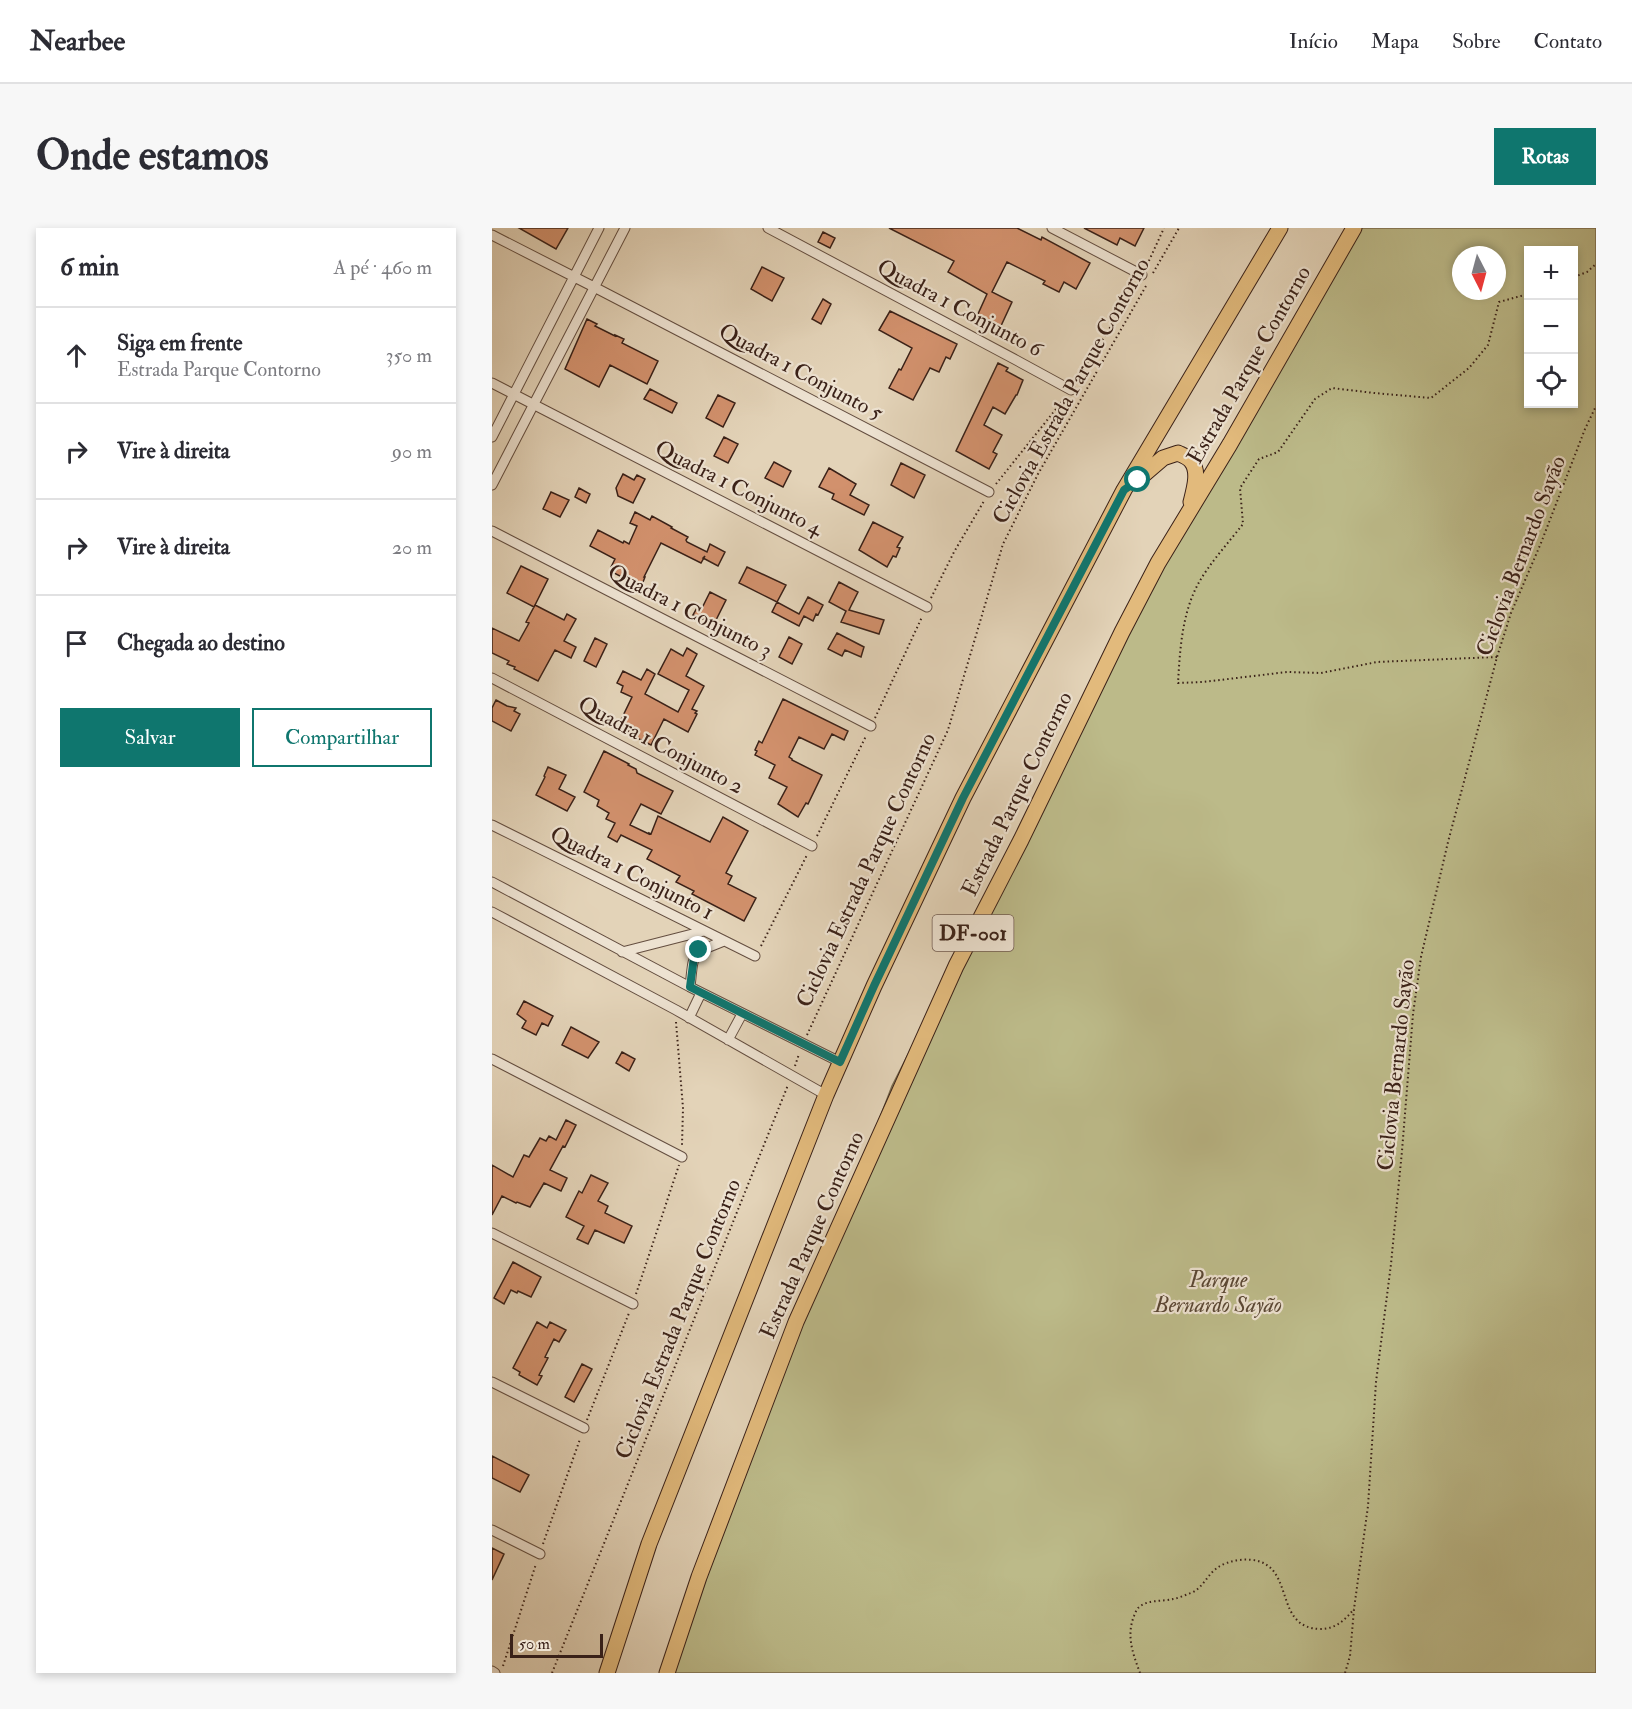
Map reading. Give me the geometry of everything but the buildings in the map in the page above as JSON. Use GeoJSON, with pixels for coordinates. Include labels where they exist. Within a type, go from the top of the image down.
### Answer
{"type":"FeatureCollection","features":[{"type":"Feature","properties":{"kind":"main road","name":"Estrada Parque Contorno"},"geometry":{"type":"LineString","coordinates":[[607,1673],[649,1544],[826,1095],[874,986],[963,798],[1124,490],[1280,228]]}},
{"type":"Feature","properties":{"kind":"main road","name":"Estrada Parque Contorno"},"geometry":{"type":"LineString","coordinates":[[667,1673],[699,1577],[796,1322],[951,976],[1158,563],[1230,444],[1354,228]]}},
{"type":"Feature","properties":{"kind":"main road"},"geometry":{"type":"LineString","coordinates":[[1124,490],[1163,458],[1178,453],[1190,459],[1195,473],[1195,486],[1188,513]]}},
{"type":"Feature","properties":{"kind":"street"},"geometry":{"type":"LineString","coordinates":[[492,437],[599,228]]}},
{"type":"Feature","properties":{"kind":"street"},"geometry":{"type":"LineString","coordinates":[[492,485],[625,228]]}},
{"type":"Feature","properties":{"kind":"street","name":"Quadra 1 Conjunto 6"},"geometry":{"type":"LineString","coordinates":[[768,228],[1071,390]]}},
{"type":"Feature","properties":{"kind":"street"},"geometry":{"type":"LineString","coordinates":[[1052,228],[1142,275]]}},
{"type":"Feature","properties":{"kind":"street","name":"Quadra 1 Conjunto 5"},"geometry":{"type":"LineString","coordinates":[[492,235],[989,492]]}},
{"type":"Feature","properties":{"kind":"street","name":"Quadra 1 Conjunto 4"},"geometry":{"type":"LineString","coordinates":[[492,383],[927,607]]}},
{"type":"Feature","properties":{"kind":"street","name":"Quadra 1 Conjunto 3"},"geometry":{"type":"LineString","coordinates":[[492,531],[871,726]]}},
{"type":"Feature","properties":{"kind":"street","name":"Quadra 1 Conjunto 2"},"geometry":{"type":"LineString","coordinates":[[492,678],[812,846]]}},
{"type":"Feature","properties":{"kind":"street","name":"Quadra 1 Conjunto 1"},"geometry":{"type":"LineString","coordinates":[[492,825],[755,956]]}},
{"type":"Feature","properties":{"kind":"street"},"geometry":{"type":"LineString","coordinates":[[492,882],[700,993],[840,1062]]}},
{"type":"Feature","properties":{"kind":"street"},"geometry":{"type":"LineString","coordinates":[[492,912],[676,1010],[826,1095]]}},
{"type":"Feature","properties":{"kind":"street"},"geometry":{"type":"LineString","coordinates":[[622,952],[704,931]]}},
{"type":"Feature","properties":{"kind":"street"},"geometry":{"type":"LineString","coordinates":[[690,987],[694,957],[699,950],[724,941]]}},
{"type":"Feature","properties":{"kind":"street"},"geometry":{"type":"LineString","coordinates":[[689,1018],[700,993]]}},
{"type":"Feature","properties":{"kind":"street"},"geometry":{"type":"LineString","coordinates":[[728,1040],[742,1014]]}},
{"type":"Feature","properties":{"kind":"street"},"geometry":{"type":"LineString","coordinates":[[492,1059],[682,1157]]}},
{"type":"Feature","properties":{"kind":"street"},"geometry":{"type":"LineString","coordinates":[[492,1233],[633,1304]]}},
{"type":"Feature","properties":{"kind":"street"},"geometry":{"type":"LineString","coordinates":[[492,1382],[584,1428]]}},
{"type":"Feature","properties":{"kind":"street"},"geometry":{"type":"LineString","coordinates":[[492,1530],[540,1554]]}},
{"type":"Feature","properties":{"kind":"path"},"geometry":{"type":"LineString","coordinates":[[755,956],[812,846],[954,552],[989,492],[1071,390],[1142,275],[1164,228]]}},
{"type":"Feature","properties":{"kind":"path","name":"Ciclovia Estrada Parque Contorno"},"geometry":{"type":"LineString","coordinates":[[552,1673],[803,1044],[948,730],[1003,544],[1044,464],[1179,228]]}},
{"type":"Feature","properties":{"kind":"path"},"geometry":{"type":"LineString","coordinates":[[1578,275],[1587,272],[1596,264]]}},
{"type":"Feature","properties":{"kind":"path"},"geometry":{"type":"LineString","coordinates":[[1497,657],[1377,662],[1321,674],[1287,672],[1178,683],[1180,648],[1188,606],[1199,582],[1243,524],[1240,488],[1259,459],[1278,452],[1315,399],[1332,388],[1431,398],[1469,368],[1488,345],[1499,302],[1524,295]]}},
{"type":"Feature","properties":{"kind":"path","name":"Ciclovia Bernardo Sayão"},"geometry":{"type":"LineString","coordinates":[[1345,1673],[1350,1656],[1353,1609],[1368,1506],[1376,1382],[1391,1264],[1413,1014],[1421,957],[1448,842],[1497,657],[1511,613],[1596,406]]}},
{"type":"Feature","properties":{"kind":"path"},"geometry":{"type":"LineString","coordinates":[[501,1673],[584,1428],[633,1304],[682,1157],[684,1108],[676,1010]]}},
{"type":"Feature","properties":{"kind":"path"},"geometry":{"type":"LineString","coordinates":[[1140,1673],[1132,1652],[1130,1637],[1131,1622],[1137,1608],[1148,1602],[1173,1599],[1193,1592],[1216,1568],[1227,1562],[1241,1560],[1260,1562],[1274,1570],[1291,1614],[1302,1625],[1313,1629],[1336,1626],[1345,1620],[1353,1609]]}},
{"type":"Feature","properties":{"kind":"green space","name":"Parque Bernardo Sayão"},"geometry":{"type":"Polygon","coordinates":[[[1354,228],[1596,228],[1596,1673],[667,1673],[892,1086],[1098,682],[1354,228]]]}},
{"type":"Feature","properties":{"kind":"route"},"geometry":{"type":"LineString","coordinates":[[699,950],[694,957],[690,987],[840,1062],[963,798],[1124,490],[1138,480]]}}]}
